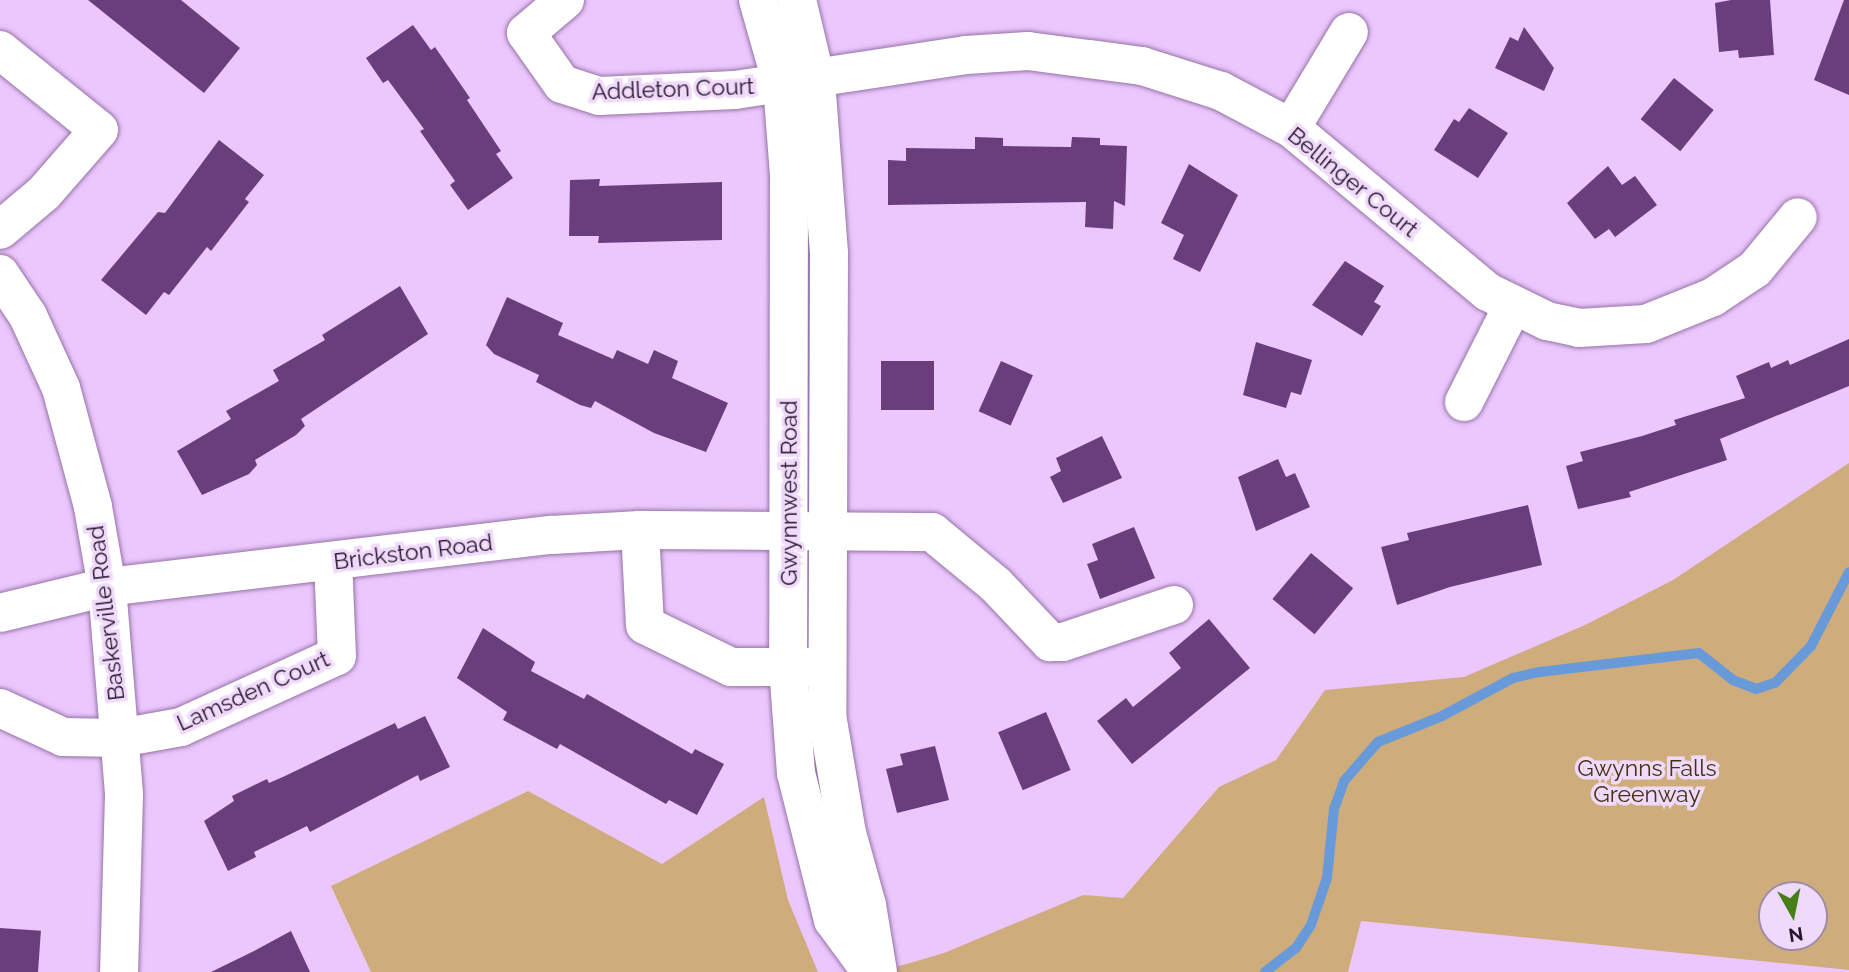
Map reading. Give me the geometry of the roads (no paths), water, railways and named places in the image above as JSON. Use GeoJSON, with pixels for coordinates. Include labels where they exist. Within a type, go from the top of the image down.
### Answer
{"type":"FeatureCollection","features":[{"type":"Feature","properties":{"kind":"street","name":"Addleton Court"},"geometry":{"type":"LineString","coordinates":[[565,0],[526,33],[562,84],[579,92],[613,95],[799,82]]}},
{"type":"Feature","properties":{"kind":"street","name":"Gwynnwest Road"},"geometry":{"type":"LineString","coordinates":[[758,0],[799,82],[829,254],[830,532],[827,715],[846,833],[867,905],[878,972]]}},
{"type":"Feature","properties":{"kind":"street","name":"Gwynnwest Road"},"geometry":{"type":"LineString","coordinates":[[797,0],[799,82],[791,296],[788,532],[788,667],[796,773],[833,920],[871,972]]}},
{"type":"Feature","properties":{"kind":"street"},"geometry":{"type":"LineString","coordinates":[[1291,128],[1349,32]]}},
{"type":"Feature","properties":{"kind":"street"},"geometry":{"type":"LineString","coordinates":[[0,50],[99,131],[44,193],[0,230]]}},
{"type":"Feature","properties":{"kind":"street","name":"Bellinger Court"},"geometry":{"type":"LineString","coordinates":[[799,82],[967,55],[1028,51],[1085,55],[1142,66],[1221,90],[1291,128],[1459,270],[1513,305],[1547,321],[1579,328],[1646,324],[1713,297],[1755,269],[1798,217]]}},
{"type":"Feature","properties":{"kind":"street","name":"Baskerville Road"},"geometry":{"type":"LineString","coordinates":[[0,274],[28,316],[61,388],[93,508],[107,587],[124,795],[119,972]]}},
{"type":"Feature","properties":{"kind":"street"},"geometry":{"type":"LineString","coordinates":[[1464,402],[1513,305]]}},
{"type":"Feature","properties":{"kind":"street"},"geometry":{"type":"LineString","coordinates":[[640,530],[645,625],[731,667],[826,667]]}},
{"type":"Feature","properties":{"kind":"street","name":"Brickston Road"},"geometry":{"type":"LineString","coordinates":[[0,613],[107,587],[552,535],[640,530],[932,532],[996,585],[1050,642],[1063,642],[1174,605]]}},
{"type":"Feature","properties":{"kind":"street","name":"Lamsden Court"},"geometry":{"type":"LineString","coordinates":[[120,738],[181,727],[337,656],[333,562]]}},
{"type":"Feature","properties":{"kind":"street"},"geometry":{"type":"LineString","coordinates":[[0,708],[63,737],[120,738]]}},
{"type":"Feature","properties":{"kind":"waterway"},"geometry":{"type":"LineString","coordinates":[[1265,972],[1296,948],[1311,925],[1327,878],[1334,809],[1344,781],[1378,742],[1442,716],[1513,678],[1540,672],[1699,653],[1733,680],[1756,689],[1775,683],[1811,646],[1849,572]]}},
{"type":"Feature","properties":{"kind":"park label","name":"Gwynns Falls Greenway"},"geometry":{"type":"Point","coordinates":[1647,781]}}]}
